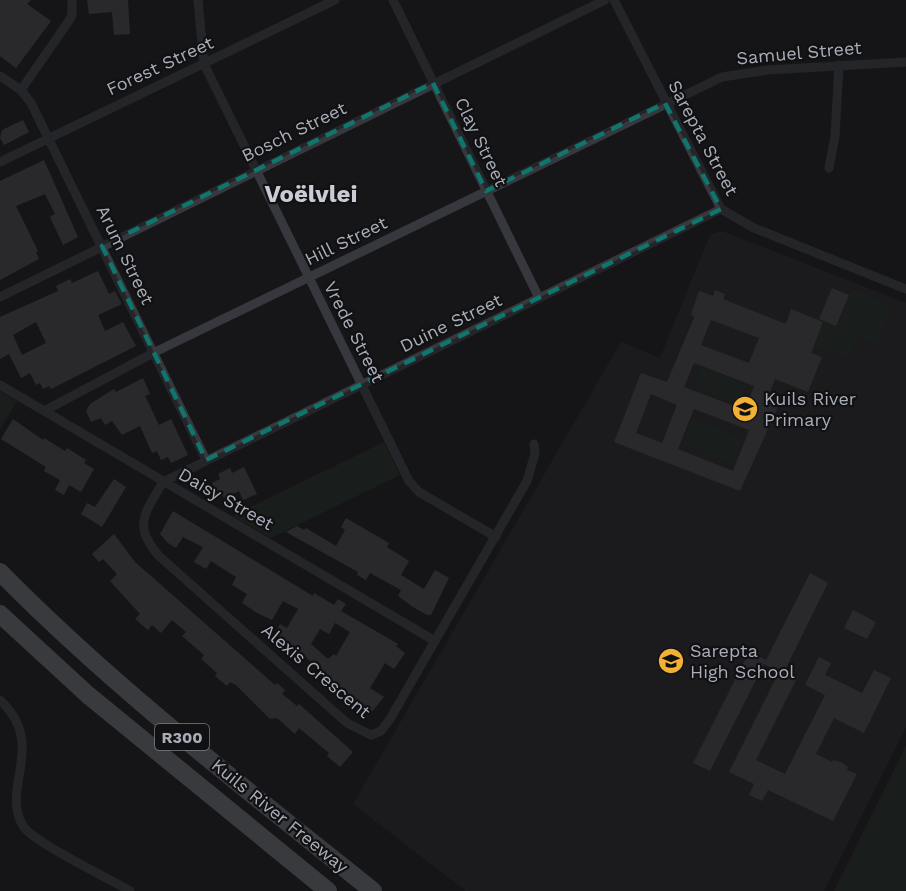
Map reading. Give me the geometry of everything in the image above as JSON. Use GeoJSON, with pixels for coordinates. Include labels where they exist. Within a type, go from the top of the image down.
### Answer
{"type":"FeatureCollection","features":[{"type":"Feature","properties":{"kind":"highway","name":"Kuils River Freeway"},"geometry":{"type":"LineString","coordinates":[[0,572],[63,633],[144,704],[373,891]]}},
{"type":"Feature","properties":{"kind":"highway","name":"Kuils River Freeway"},"geometry":{"type":"LineString","coordinates":[[0,614],[97,702],[328,891]]}},
{"type":"Feature","properties":{"kind":"street"},"geometry":{"type":"LineString","coordinates":[[21,90],[72,15],[72,0]]}},
{"type":"Feature","properties":{"kind":"street","name":"Vrede Street"},"geometry":{"type":"LineString","coordinates":[[198,0],[204,64],[413,487],[496,537]]}},
{"type":"Feature","properties":{"kind":"street","name":"Forest Street"},"geometry":{"type":"LineString","coordinates":[[0,162],[334,0]]}},
{"type":"Feature","properties":{"kind":"street","name":"Clay Street"},"geometry":{"type":"LineString","coordinates":[[393,0],[539,298]]}},
{"type":"Feature","properties":{"kind":"street","name":"Bosch Street"},"geometry":{"type":"LineString","coordinates":[[0,297],[605,0]]}},
{"type":"Feature","properties":{"kind":"street","name":"Sarepta Street"},"geometry":{"type":"LineString","coordinates":[[614,0],[665,104],[722,209],[754,228],[906,289]]}},
{"type":"Feature","properties":{"kind":"street","name":"Samuel Street"},"geometry":{"type":"LineString","coordinates":[[665,104],[731,75],[839,65],[906,62]]}},
{"type":"Feature","properties":{"kind":"street"},"geometry":{"type":"LineString","coordinates":[[829,168],[835,136],[839,65]]}},
{"type":"Feature","properties":{"kind":"street","name":"Arum Street"},"geometry":{"type":"LineString","coordinates":[[0,76],[21,90],[31,103],[206,460]]}},
{"type":"Feature","properties":{"kind":"street","name":"Hill Street"},"geometry":{"type":"LineString","coordinates":[[44,411],[155,352],[665,104]]}},
{"type":"Feature","properties":{"kind":"street","name":"Duine Street"},"geometry":{"type":"LineString","coordinates":[[163,482],[722,209]]}},
{"type":"Feature","properties":{"kind":"street","name":"Daisy Street"},"geometry":{"type":"LineString","coordinates":[[0,385],[435,641]]}},
{"type":"Feature","properties":{"kind":"street","name":"Alexis Crescent"},"geometry":{"type":"LineString","coordinates":[[163,482],[142,519],[143,533],[149,544],[195,589],[347,723],[371,735],[381,731],[496,537],[527,481],[535,453],[534,444]]}},
{"type":"Feature","properties":{"kind":"street"},"geometry":{"type":"LineString","coordinates":[[0,700],[19,723],[23,741],[17,793],[17,809],[22,825],[36,837],[130,891]]}},
{"type":"Feature","properties":{"kind":"highlighted area"},"geometry":{"type":"Polygon","coordinates":[[[433,83],[486,191],[665,103],[721,209],[206,460],[102,246],[433,83]]]}},
{"type":"Feature","properties":{"kind":"shaded area","name":"Sarepta High School"},"geometry":{"type":"Polygon","coordinates":[[[722,231],[906,303],[906,727],[824,891],[466,891],[353,804],[621,342],[660,358],[710,235],[722,231]]]}},
{"type":"Feature","properties":{"kind":"shaded area"},"geometry":{"type":"Polygon","coordinates":[[[852,289],[891,304],[876,344],[857,337],[848,359],[813,345],[823,322],[838,327],[852,289]]]}},
{"type":"Feature","properties":{"kind":"shaded area"},"geometry":{"type":"Polygon","coordinates":[[[701,367],[746,385],[738,406],[692,388],[701,367]]]}},
{"type":"Feature","properties":{"kind":"shaded area"},"geometry":{"type":"Polygon","coordinates":[[[0,391],[17,401],[0,430],[0,391]]]}},
{"type":"Feature","properties":{"kind":"shaded area"},"geometry":{"type":"Polygon","coordinates":[[[692,418],[743,438],[733,464],[682,444],[692,418]]]}},
{"type":"Feature","properties":{"kind":"shaded area"},"geometry":{"type":"Polygon","coordinates":[[[384,442],[400,475],[271,538],[232,516],[384,442]]]}},
{"type":"Feature","properties":{"kind":"shaded area"},"geometry":{"type":"Polygon","coordinates":[[[906,746],[906,891],[834,891],[906,746]]]}},
{"type":"Feature","properties":{"kind":"building"},"geometry":{"type":"Polygon","coordinates":[[[0,0],[31,0],[27,4],[51,21],[16,68],[0,56],[0,0]]]}},
{"type":"Feature","properties":{"kind":"building"},"geometry":{"type":"Polygon","coordinates":[[[87,0],[128,0],[130,34],[114,35],[112,12],[89,14],[87,0]]]}},
{"type":"Feature","properties":{"kind":"building"},"geometry":{"type":"Polygon","coordinates":[[[23,120],[29,132],[4,145],[0,138],[2,130],[23,120]]]}},
{"type":"Feature","properties":{"kind":"building"},"geometry":{"type":"Polygon","coordinates":[[[44,160],[78,237],[63,245],[50,217],[55,214],[45,194],[16,206],[38,251],[36,252],[39,259],[0,280],[0,181],[44,160]]]}},
{"type":"Feature","properties":{"kind":"building"},"geometry":{"type":"Polygon","coordinates":[[[98,271],[109,294],[115,291],[122,304],[98,315],[105,331],[123,322],[136,346],[51,389],[49,386],[43,389],[40,383],[36,385],[30,373],[21,378],[9,354],[0,359],[0,317],[58,291],[56,286],[70,279],[72,283],[98,271]],[[36,322],[13,335],[22,355],[46,343],[36,322]]]}},
{"type":"Feature","properties":{"kind":"building"},"geometry":{"type":"Polygon","coordinates":[[[832,288],[849,295],[836,326],[819,319],[832,288]]]}},
{"type":"Feature","properties":{"kind":"building"},"geometry":{"type":"Polygon","coordinates":[[[715,290],[725,294],[723,299],[786,324],[791,309],[823,322],[811,353],[822,357],[808,392],[775,379],[766,402],[778,407],[740,491],[614,442],[641,373],[667,382],[693,320],[694,316],[691,315],[698,293],[700,291],[713,296],[715,290]],[[711,320],[701,345],[749,363],[759,338],[711,320]],[[694,363],[684,387],[745,410],[754,386],[694,363]],[[651,394],[636,433],[662,443],[677,405],[651,394]],[[694,409],[678,449],[733,471],[749,430],[694,409]]]}},
{"type":"Feature","properties":{"kind":"building"},"geometry":{"type":"Polygon","coordinates":[[[143,378],[150,394],[145,396],[159,425],[171,419],[188,455],[171,463],[168,457],[161,460],[157,451],[152,453],[140,426],[122,435],[112,421],[105,425],[101,418],[91,422],[86,411],[90,404],[114,389],[116,392],[143,378]]]}},
{"type":"Feature","properties":{"kind":"building"},"geometry":{"type":"Polygon","coordinates":[[[13,419],[43,440],[44,438],[65,451],[67,448],[86,460],[84,463],[94,469],[81,492],[69,485],[64,495],[55,490],[60,480],[44,471],[46,467],[1,439],[13,419]]]}},
{"type":"Feature","properties":{"kind":"building"},"geometry":{"type":"Polygon","coordinates":[[[244,467],[257,494],[243,500],[239,491],[224,498],[221,492],[218,494],[212,483],[220,479],[218,474],[230,468],[232,473],[244,467]]]}},
{"type":"Feature","properties":{"kind":"building"},"geometry":{"type":"Polygon","coordinates":[[[114,479],[126,487],[102,527],[81,514],[87,503],[95,507],[114,479]]]}},
{"type":"Feature","properties":{"kind":"building"},"geometry":{"type":"Polygon","coordinates":[[[173,511],[313,596],[314,593],[334,605],[338,599],[346,604],[341,611],[398,644],[396,646],[405,653],[394,669],[385,663],[370,688],[384,697],[369,715],[322,675],[324,673],[301,653],[289,648],[291,645],[275,633],[280,624],[287,628],[298,609],[283,601],[272,620],[257,613],[242,603],[247,594],[232,585],[236,577],[211,561],[206,569],[194,562],[203,547],[183,537],[176,548],[160,534],[173,511]],[[335,623],[329,634],[320,629],[311,644],[328,659],[334,654],[336,656],[350,632],[335,623]]]}},
{"type":"Feature","properties":{"kind":"building"},"geometry":{"type":"Polygon","coordinates":[[[346,518],[389,543],[387,547],[409,561],[401,575],[424,589],[435,570],[449,578],[431,615],[413,607],[398,596],[401,590],[370,573],[366,580],[357,575],[358,572],[286,532],[297,526],[304,530],[306,528],[336,546],[345,530],[341,527],[346,518]]]}},
{"type":"Feature","properties":{"kind":"building"},"geometry":{"type":"Polygon","coordinates":[[[114,534],[135,562],[275,685],[277,683],[285,690],[282,694],[297,706],[299,704],[353,752],[340,767],[327,756],[329,753],[299,728],[295,734],[277,718],[270,719],[236,685],[230,682],[227,686],[215,676],[217,673],[201,659],[204,655],[182,636],[186,632],[172,620],[161,633],[152,625],[148,630],[135,619],[140,614],[110,581],[117,574],[103,559],[99,562],[92,554],[114,534]]]}},
{"type":"Feature","properties":{"kind":"building"},"geometry":{"type":"Polygon","coordinates":[[[810,573],[828,583],[785,670],[798,676],[756,760],[785,774],[825,695],[805,685],[819,657],[831,663],[825,675],[862,693],[874,670],[891,678],[864,733],[834,718],[816,754],[832,762],[833,760],[841,762],[848,767],[847,770],[857,774],[833,821],[768,790],[762,801],[749,795],[754,784],[729,772],[779,672],[764,664],[810,573]]]}},
{"type":"Feature","properties":{"kind":"building"},"geometry":{"type":"Polygon","coordinates":[[[853,610],[876,622],[867,639],[844,628],[853,610]]]}},
{"type":"Feature","properties":{"kind":"building"},"geometry":{"type":"Polygon","coordinates":[[[749,652],[766,660],[710,771],[693,763],[749,652]]]}},
{"type":"Feature","properties":{"kind":"place","name":"Kuils River Primary"},"geometry":{"type":"Point","coordinates":[745,409]}},
{"type":"Feature","properties":{"kind":"place","name":"Sarepta High School"},"geometry":{"type":"Point","coordinates":[671,661]}},
{"type":"Feature","properties":{"kind":"district","name":"Voëlvlei"},"geometry":{"type":"Point","coordinates":[311,194]}}]}
